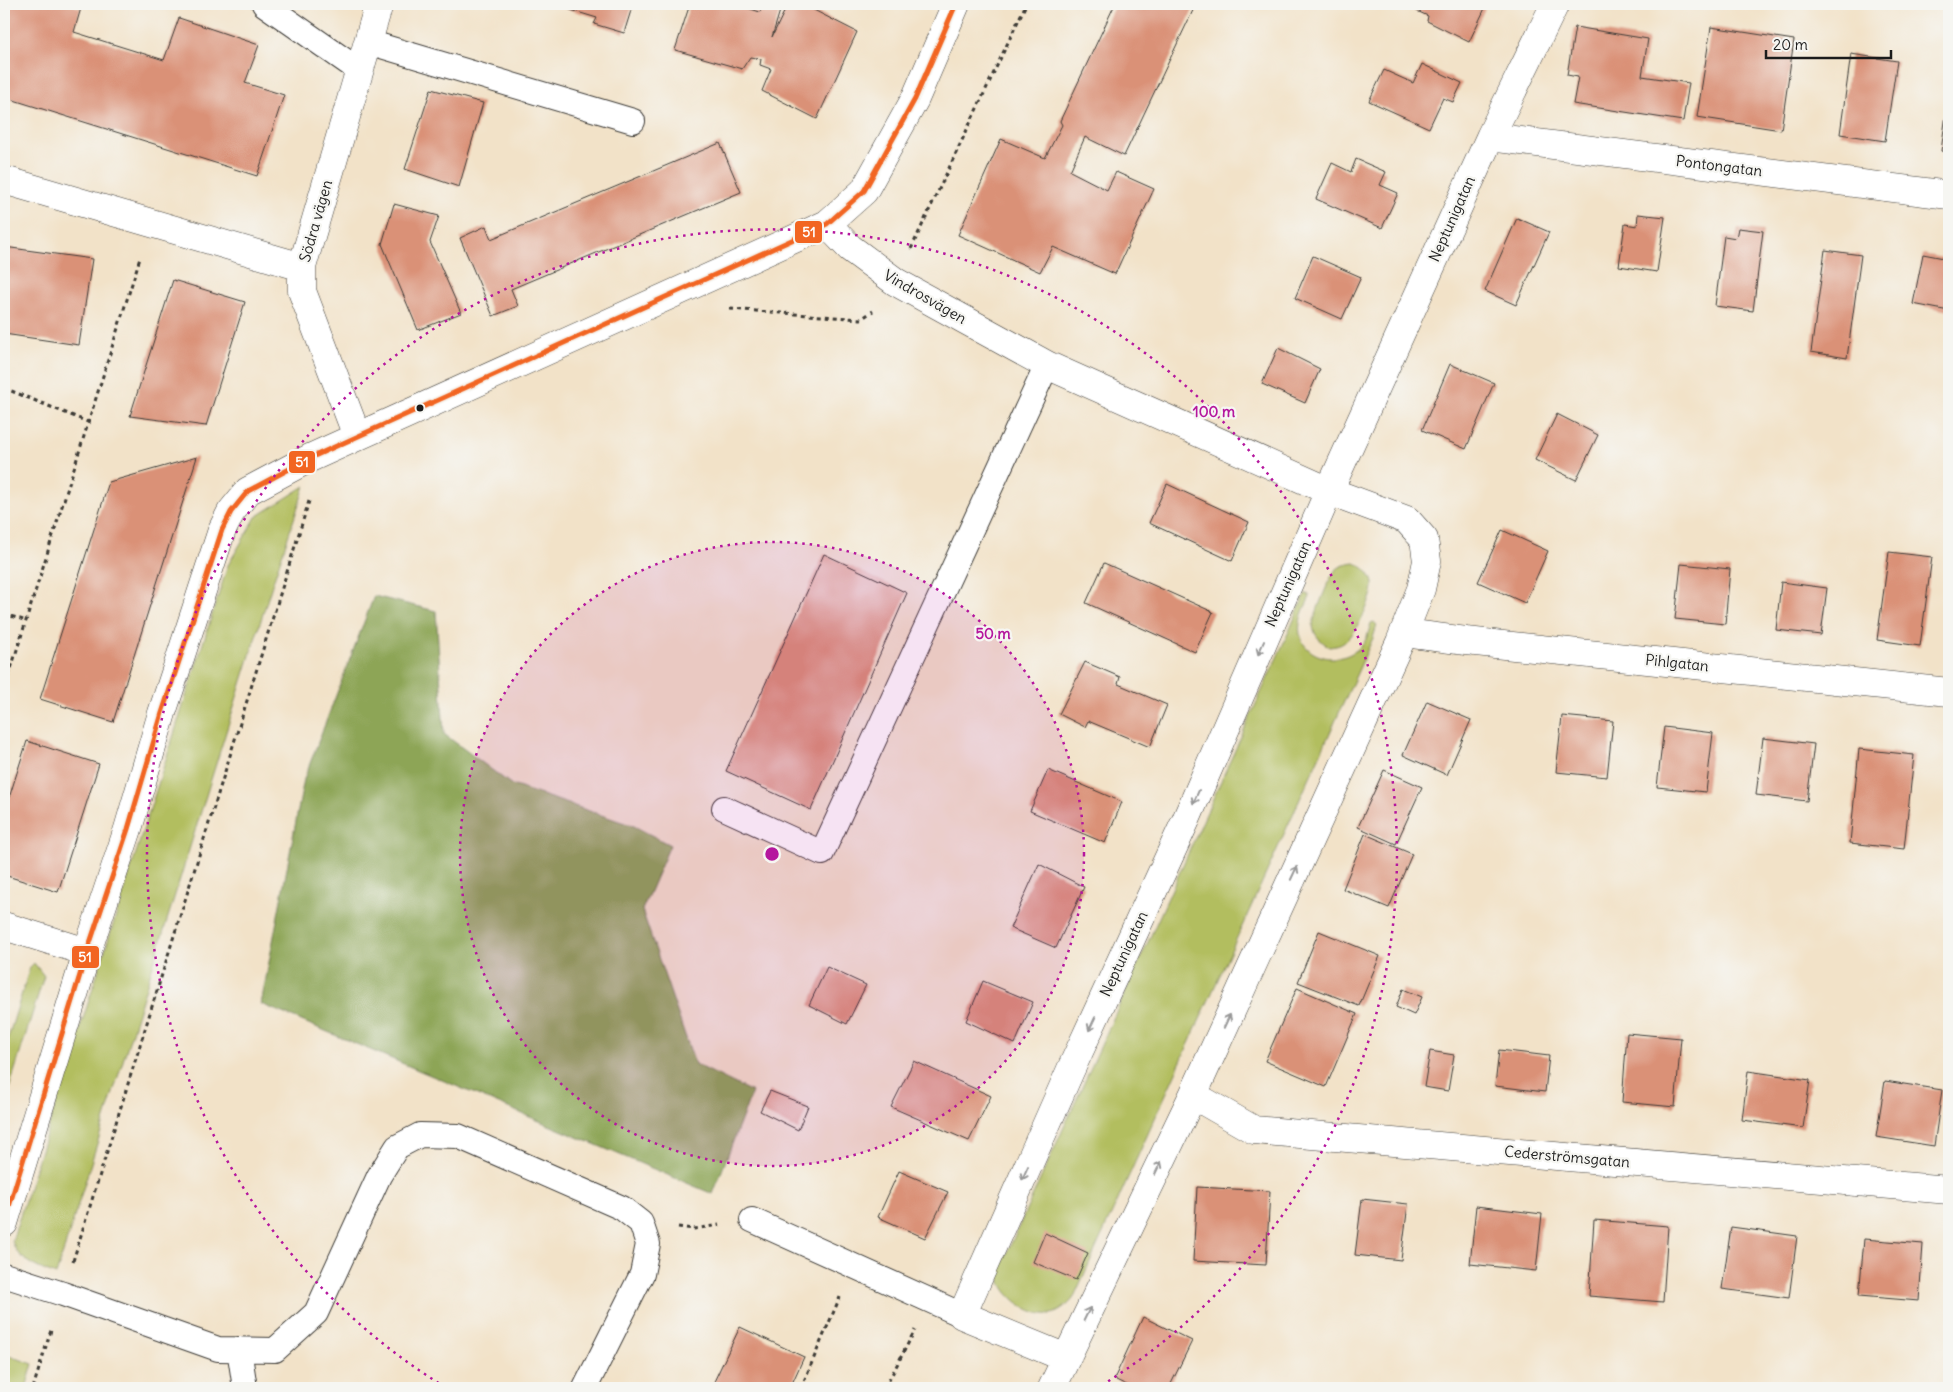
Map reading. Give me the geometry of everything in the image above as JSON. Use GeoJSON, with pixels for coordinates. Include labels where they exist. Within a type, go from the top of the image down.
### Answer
{"type":"FeatureCollection","features":[{"type":"Feature","properties":{"kind":"street","name":"Södra vägen"},"geometry":{"type":"LineString","coordinates":[[357,436],[302,291],[302,267],[379,4]]}},
{"type":"Feature","properties":{"kind":"street"},"geometry":{"type":"LineString","coordinates":[[4,1224],[86,952],[128,829],[162,713],[222,530],[231,512],[248,491],[357,436],[827,224],[864,192],[915,99],[956,4]]}},
{"type":"Feature","properties":{"kind":"street","name":"Neptunigatan"},"geometry":{"type":"LineString","coordinates":[[962,1315],[1071,1069],[1186,820],[1329,491],[1490,137],[1555,4]]}},
{"type":"Feature","properties":{"kind":"street","name":"Pontongatan"},"geometry":{"type":"LineString","coordinates":[[1490,137],[1949,195]]}},
{"type":"Feature","properties":{"kind":"street"},"geometry":{"type":"LineString","coordinates":[[4,180],[302,267]]}},
{"type":"Feature","properties":{"kind":"street","name":"Vindrosvägen"},"geometry":{"type":"LineString","coordinates":[[827,224],[850,248],[896,282],[1047,365],[1329,491]]}},
{"type":"Feature","properties":{"kind":"street"},"geometry":{"type":"LineString","coordinates":[[1052,1388],[1193,1095],[1405,633],[1421,588],[1428,561],[1424,539],[1407,520],[1329,491]]}},
{"type":"Feature","properties":{"kind":"street","name":"Pihlgatan"},"geometry":{"type":"LineString","coordinates":[[1405,633],[1949,692]]}},
{"type":"Feature","properties":{"kind":"street"},"geometry":{"type":"LineString","coordinates":[[4,926],[86,952]]}},
{"type":"Feature","properties":{"kind":"street","name":"Cederströmsgatan"},"geometry":{"type":"LineString","coordinates":[[1193,1095],[1254,1130],[1949,1190]]}},
{"type":"Feature","properties":{"kind":"street"},"geometry":{"type":"LineString","coordinates":[[962,1315],[1066,1358]]}},
{"type":"Feature","properties":{"kind":"lane"},"geometry":{"type":"LineString","coordinates":[[264,4],[360,71]]}},
{"type":"Feature","properties":{"kind":"lane"},"geometry":{"type":"LineString","coordinates":[[368,42],[634,121]]}},
{"type":"Feature","properties":{"kind":"lane"},"geometry":{"type":"LineString","coordinates":[[724,808],[822,853],[1047,365]]}},
{"type":"Feature","properties":{"kind":"lane"},"geometry":{"type":"LineString","coordinates":[[4,1275],[218,1349],[275,1350],[316,1313],[379,1176],[397,1147],[420,1134],[458,1136],[622,1208],[641,1224],[648,1244],[642,1274],[585,1388]]}},
{"type":"Feature","properties":{"kind":"lane"},"geometry":{"type":"LineString","coordinates":[[752,1220],[962,1315]]}},
{"type":"Feature","properties":{"kind":"lane"},"geometry":{"type":"LineString","coordinates":[[239,1349],[245,1388]]}},
{"type":"Feature","properties":{"kind":"path"},"geometry":{"type":"LineString","coordinates":[[729,309],[861,319],[879,306],[896,282],[1026,4]]}},
{"type":"Feature","properties":{"kind":"path"},"geometry":{"type":"LineString","coordinates":[[4,691],[151,223]]}},
{"type":"Feature","properties":{"kind":"path"},"geometry":{"type":"LineString","coordinates":[[4,388],[88,422]]}},
{"type":"Feature","properties":{"kind":"path"},"geometry":{"type":"LineString","coordinates":[[33,1388],[309,500],[313,495]]}},
{"type":"Feature","properties":{"kind":"path"},"geometry":{"type":"LineString","coordinates":[[4,614],[27,621]]}},
{"type":"Feature","properties":{"kind":"path"},"geometry":{"type":"LineString","coordinates":[[641,1224],[694,1229],[752,1220]]}},
{"type":"Feature","properties":{"kind":"path"},"geometry":{"type":"LineString","coordinates":[[801,1388],[854,1266]]}},
{"type":"Feature","properties":{"kind":"path"},"geometry":{"type":"LineString","coordinates":[[885,1388],[930,1300]]}},
{"type":"Feature","properties":{"kind":"path"},"geometry":{"type":"LineString","coordinates":[[803,1384],[813,1388]]}},
{"type":"Feature","properties":{"kind":"green space"},"geometry":{"type":"Polygon","coordinates":[[[305,486],[272,585],[56,1275],[29,1263],[19,1254],[12,1241],[228,565],[256,517],[305,486]]]}},
{"type":"Feature","properties":{"kind":"green space"},"geometry":{"type":"Polygon","coordinates":[[[1355,563],[1371,577],[1373,589],[1371,596],[1351,636],[1341,645],[1329,647],[1315,633],[1313,626],[1316,615],[1334,572],[1341,566],[1355,563]]]}},
{"type":"Feature","properties":{"kind":"green space"},"geometry":{"type":"Polygon","coordinates":[[[1305,594],[1308,594],[1310,597],[1300,623],[1300,635],[1305,645],[1313,652],[1323,657],[1346,656],[1365,641],[1371,623],[1374,622],[1377,625],[1373,638],[1073,1299],[1055,1313],[1047,1314],[1030,1310],[1014,1300],[1003,1286],[1000,1279],[1000,1268],[1305,594]]]}},
{"type":"Feature","properties":{"kind":"green space"},"geometry":{"type":"Polygon","coordinates":[[[374,596],[436,611],[444,734],[512,785],[634,826],[670,845],[642,910],[695,1064],[752,1092],[713,1194],[261,1004],[304,779],[374,596]]]}},
{"type":"Feature","properties":{"kind":"green space"},"geometry":{"type":"Polygon","coordinates":[[[34,963],[44,976],[4,1105],[4,1051],[30,967],[34,963]]]}},
{"type":"Feature","properties":{"kind":"green space"},"geometry":{"type":"Polygon","coordinates":[[[4,1354],[33,1364],[26,1388],[4,1388],[4,1354]]]}},
{"type":"Feature","properties":{"kind":"building"},"geometry":{"type":"Polygon","coordinates":[[[4,4],[69,4],[81,8],[74,32],[164,60],[179,18],[259,45],[245,83],[284,95],[257,176],[4,97],[4,4]]]}},
{"type":"Feature","properties":{"kind":"building"},"geometry":{"type":"Polygon","coordinates":[[[551,4],[633,4],[624,33],[594,24],[597,18],[551,4]]]}},
{"type":"Feature","properties":{"kind":"building"},"geometry":{"type":"Polygon","coordinates":[[[690,4],[735,4],[760,12],[763,4],[782,4],[772,37],[788,4],[807,4],[806,6],[857,32],[817,119],[762,91],[771,69],[760,65],[761,59],[750,57],[742,69],[675,50],[690,4]]]}},
{"type":"Feature","properties":{"kind":"building"},"geometry":{"type":"Polygon","coordinates":[[[1115,4],[1196,4],[1124,156],[1085,137],[1070,171],[1107,190],[1116,172],[1154,189],[1115,274],[1053,247],[1040,272],[958,235],[1001,139],[1045,158],[1062,125],[1060,121],[1115,4]]]}},
{"type":"Feature","properties":{"kind":"building"},"geometry":{"type":"Polygon","coordinates":[[[1409,4],[1487,4],[1469,42],[1427,21],[1428,16],[1408,7],[1409,4]]]}},
{"type":"Feature","properties":{"kind":"building"},"geometry":{"type":"Polygon","coordinates":[[[1575,27],[1648,39],[1642,76],[1689,83],[1683,121],[1573,104],[1578,77],[1567,75],[1575,27]]]}},
{"type":"Feature","properties":{"kind":"building"},"geometry":{"type":"Polygon","coordinates":[[[1711,27],[1794,40],[1781,130],[1697,117],[1711,27]]]}},
{"type":"Feature","properties":{"kind":"building"},"geometry":{"type":"Polygon","coordinates":[[[1851,54],[1897,61],[1885,141],[1840,134],[1851,54]]]}},
{"type":"Feature","properties":{"kind":"building"},"geometry":{"type":"Polygon","coordinates":[[[1422,64],[1462,83],[1453,102],[1443,98],[1429,128],[1369,101],[1384,70],[1413,83],[1422,64]]]}},
{"type":"Feature","properties":{"kind":"building"},"geometry":{"type":"Polygon","coordinates":[[[431,89],[483,103],[459,187],[405,169],[431,89]]]}},
{"type":"Feature","properties":{"kind":"building"},"geometry":{"type":"Polygon","coordinates":[[[1949,99],[1949,153],[1941,151],[1949,99]]]}},
{"type":"Feature","properties":{"kind":"building"},"geometry":{"type":"Polygon","coordinates":[[[720,143],[741,192],[511,289],[518,306],[493,316],[460,238],[486,226],[491,239],[720,143]]]}},
{"type":"Feature","properties":{"kind":"building"},"geometry":{"type":"Polygon","coordinates":[[[1356,159],[1386,172],[1380,185],[1398,193],[1382,228],[1316,199],[1332,163],[1351,172],[1356,159]]]}},
{"type":"Feature","properties":{"kind":"building"},"geometry":{"type":"Polygon","coordinates":[[[394,204],[439,216],[430,242],[461,313],[418,330],[382,244],[394,204]]]}},
{"type":"Feature","properties":{"kind":"building"},"geometry":{"type":"Polygon","coordinates":[[[1638,214],[1665,217],[1657,272],[1619,266],[1625,224],[1637,226],[1638,214]]]}},
{"type":"Feature","properties":{"kind":"building"},"geometry":{"type":"Polygon","coordinates":[[[1517,218],[1549,232],[1516,305],[1485,291],[1517,218]]]}},
{"type":"Feature","properties":{"kind":"building"},"geometry":{"type":"Polygon","coordinates":[[[1738,228],[1763,231],[1753,311],[1715,306],[1724,236],[1736,238],[1738,228]]]}},
{"type":"Feature","properties":{"kind":"building"},"geometry":{"type":"Polygon","coordinates":[[[4,247],[92,259],[79,345],[4,334],[4,247]]]}},
{"type":"Feature","properties":{"kind":"building"},"geometry":{"type":"Polygon","coordinates":[[[1825,250],[1861,255],[1847,358],[1811,352],[1825,250]]]}},
{"type":"Feature","properties":{"kind":"building"},"geometry":{"type":"Polygon","coordinates":[[[1923,254],[1949,259],[1949,311],[1913,304],[1923,254]]]}},
{"type":"Feature","properties":{"kind":"building"},"geometry":{"type":"Polygon","coordinates":[[[1313,256],[1361,277],[1342,319],[1295,298],[1313,256]]]}},
{"type":"Feature","properties":{"kind":"building"},"geometry":{"type":"Polygon","coordinates":[[[173,280],[245,302],[206,426],[130,416],[173,280]]]}},
{"type":"Feature","properties":{"kind":"building"},"geometry":{"type":"Polygon","coordinates":[[[1278,348],[1320,369],[1305,403],[1262,384],[1278,348]]]}},
{"type":"Feature","properties":{"kind":"building"},"geometry":{"type":"Polygon","coordinates":[[[1450,364],[1494,383],[1466,449],[1422,430],[1450,364]]]}},
{"type":"Feature","properties":{"kind":"building"},"geometry":{"type":"Polygon","coordinates":[[[1557,414],[1598,435],[1576,480],[1535,460],[1557,414]]]}},
{"type":"Feature","properties":{"kind":"building"},"geometry":{"type":"Polygon","coordinates":[[[197,457],[113,722],[40,699],[109,482],[197,457]]]}},
{"type":"Feature","properties":{"kind":"building"},"geometry":{"type":"Polygon","coordinates":[[[1167,484],[1249,522],[1232,561],[1149,523],[1167,484]]]}},
{"type":"Feature","properties":{"kind":"building"},"geometry":{"type":"Polygon","coordinates":[[[1502,530],[1548,551],[1525,603],[1478,582],[1502,530]]]}},
{"type":"Feature","properties":{"kind":"building"},"geometry":{"type":"Polygon","coordinates":[[[1889,552],[1932,557],[1920,646],[1877,640],[1889,552]]]}},
{"type":"Feature","properties":{"kind":"building"},"geometry":{"type":"Polygon","coordinates":[[[824,554],[907,593],[811,810],[726,771],[824,554]]]}},
{"type":"Feature","properties":{"kind":"building"},"geometry":{"type":"Polygon","coordinates":[[[1104,563],[1213,612],[1195,652],[1086,603],[1104,563]]]}},
{"type":"Feature","properties":{"kind":"building"},"geometry":{"type":"Polygon","coordinates":[[[1681,564],[1730,569],[1725,624],[1675,619],[1681,564]]]}},
{"type":"Feature","properties":{"kind":"building"},"geometry":{"type":"Polygon","coordinates":[[[1781,582],[1827,588],[1821,635],[1776,630],[1781,582]]]}},
{"type":"Feature","properties":{"kind":"building"},"geometry":{"type":"Polygon","coordinates":[[[1085,662],[1120,677],[1118,684],[1167,705],[1150,747],[1088,721],[1085,727],[1059,714],[1085,662]]]}},
{"type":"Feature","properties":{"kind":"building"},"geometry":{"type":"Polygon","coordinates":[[[1427,701],[1471,720],[1447,775],[1403,755],[1427,701]]]}},
{"type":"Feature","properties":{"kind":"building"},"geometry":{"type":"Polygon","coordinates":[[[1562,716],[1613,721],[1607,777],[1556,772],[1562,716]]]}},
{"type":"Feature","properties":{"kind":"building"},"geometry":{"type":"Polygon","coordinates":[[[1664,727],[1713,733],[1706,792],[1657,787],[1664,727]]]}},
{"type":"Feature","properties":{"kind":"building"},"geometry":{"type":"Polygon","coordinates":[[[1763,738],[1814,744],[1807,801],[1756,795],[1763,738]]]}},
{"type":"Feature","properties":{"kind":"building"},"geometry":{"type":"Polygon","coordinates":[[[27,741],[99,764],[58,892],[4,875],[4,814],[27,741]]]}},
{"type":"Feature","properties":{"kind":"building"},"geometry":{"type":"Polygon","coordinates":[[[1859,749],[1914,755],[1904,849],[1850,843],[1859,749]]]}},
{"type":"Feature","properties":{"kind":"building"},"geometry":{"type":"Polygon","coordinates":[[[1048,770],[1122,802],[1105,843],[1030,811],[1048,770]]]}},
{"type":"Feature","properties":{"kind":"building"},"geometry":{"type":"Polygon","coordinates":[[[1384,770],[1422,787],[1396,844],[1358,827],[1384,770]]]}},
{"type":"Feature","properties":{"kind":"building"},"geometry":{"type":"Polygon","coordinates":[[[1365,834],[1412,854],[1389,908],[1343,889],[1365,834]]]}},
{"type":"Feature","properties":{"kind":"building"},"geometry":{"type":"Polygon","coordinates":[[[1039,864],[1084,887],[1056,948],[1010,928],[1039,864]]]}},
{"type":"Feature","properties":{"kind":"building"},"geometry":{"type":"Polygon","coordinates":[[[1319,931],[1380,956],[1359,1006],[1298,982],[1319,931]]]}},
{"type":"Feature","properties":{"kind":"building"},"geometry":{"type":"Polygon","coordinates":[[[827,967],[866,985],[847,1024],[809,1005],[827,967]]]}},
{"type":"Feature","properties":{"kind":"building"},"geometry":{"type":"Polygon","coordinates":[[[983,981],[1033,1002],[1015,1044],[966,1021],[983,981]]]}},
{"type":"Feature","properties":{"kind":"building"},"geometry":{"type":"Polygon","coordinates":[[[1297,988],[1357,1014],[1326,1087],[1265,1061],[1297,988]]]}},
{"type":"Feature","properties":{"kind":"building"},"geometry":{"type":"Polygon","coordinates":[[[1403,989],[1422,997],[1414,1015],[1396,1007],[1403,989]]]}},
{"type":"Feature","properties":{"kind":"building"},"geometry":{"type":"Polygon","coordinates":[[[1627,1033],[1681,1038],[1675,1107],[1622,1102],[1627,1033]]]}},
{"type":"Feature","properties":{"kind":"building"},"geometry":{"type":"Polygon","coordinates":[[[1499,1050],[1549,1056],[1545,1092],[1495,1086],[1499,1050]]]}},
{"type":"Feature","properties":{"kind":"building"},"geometry":{"type":"Polygon","coordinates":[[[1430,1051],[1454,1055],[1448,1091],[1424,1087],[1430,1051]]]}},
{"type":"Feature","properties":{"kind":"building"},"geometry":{"type":"Polygon","coordinates":[[[914,1061],[991,1096],[969,1141],[891,1107],[914,1061]]]}},
{"type":"Feature","properties":{"kind":"building"},"geometry":{"type":"Polygon","coordinates":[[[1748,1071],[1810,1080],[1803,1128],[1742,1120],[1748,1071]]]}},
{"type":"Feature","properties":{"kind":"building"},"geometry":{"type":"Polygon","coordinates":[[[1885,1081],[1942,1090],[1934,1146],[1876,1137],[1885,1081]]]}},
{"type":"Feature","properties":{"kind":"building"},"geometry":{"type":"Polygon","coordinates":[[[770,1091],[808,1106],[798,1130],[760,1111],[770,1091]]]}},
{"type":"Feature","properties":{"kind":"building"},"geometry":{"type":"Polygon","coordinates":[[[899,1171],[948,1192],[925,1238],[878,1217],[899,1171]]]}},
{"type":"Feature","properties":{"kind":"building"},"geometry":{"type":"Polygon","coordinates":[[[1197,1187],[1270,1191],[1266,1265],[1193,1261],[1197,1187]]]}},
{"type":"Feature","properties":{"kind":"building"},"geometry":{"type":"Polygon","coordinates":[[[1362,1199],[1408,1204],[1401,1260],[1355,1255],[1362,1199]]]}},
{"type":"Feature","properties":{"kind":"building"},"geometry":{"type":"Polygon","coordinates":[[[1476,1206],[1542,1214],[1536,1271],[1470,1264],[1476,1206]]]}},
{"type":"Feature","properties":{"kind":"building"},"geometry":{"type":"Polygon","coordinates":[[[1594,1220],[1668,1226],[1663,1302],[1589,1296],[1594,1220]]]}},
{"type":"Feature","properties":{"kind":"building"},"geometry":{"type":"Polygon","coordinates":[[[1731,1227],[1797,1236],[1789,1298],[1722,1289],[1731,1227]]]}},
{"type":"Feature","properties":{"kind":"building"},"geometry":{"type":"Polygon","coordinates":[[[1045,1233],[1088,1253],[1076,1280],[1033,1262],[1045,1233]]]}},
{"type":"Feature","properties":{"kind":"building"},"geometry":{"type":"Polygon","coordinates":[[[1864,1239],[1923,1244],[1919,1301],[1859,1296],[1864,1239]]]}},
{"type":"Feature","properties":{"kind":"building"},"geometry":{"type":"Polygon","coordinates":[[[1143,1317],[1192,1341],[1169,1388],[1133,1388],[1114,1379],[1143,1317]]]}},
{"type":"Feature","properties":{"kind":"building"},"geometry":{"type":"Polygon","coordinates":[[[740,1327],[804,1357],[790,1388],[711,1388],[740,1327]]]}},
{"type":"Feature","properties":{"kind":"transit line","name":"51"},"geometry":{"type":"LineString","coordinates":[[4,1223],[87,952],[128,829],[162,713],[222,530],[231,512],[248,491],[310,458],[827,224],[864,191],[915,99],[956,4]]}}]}
